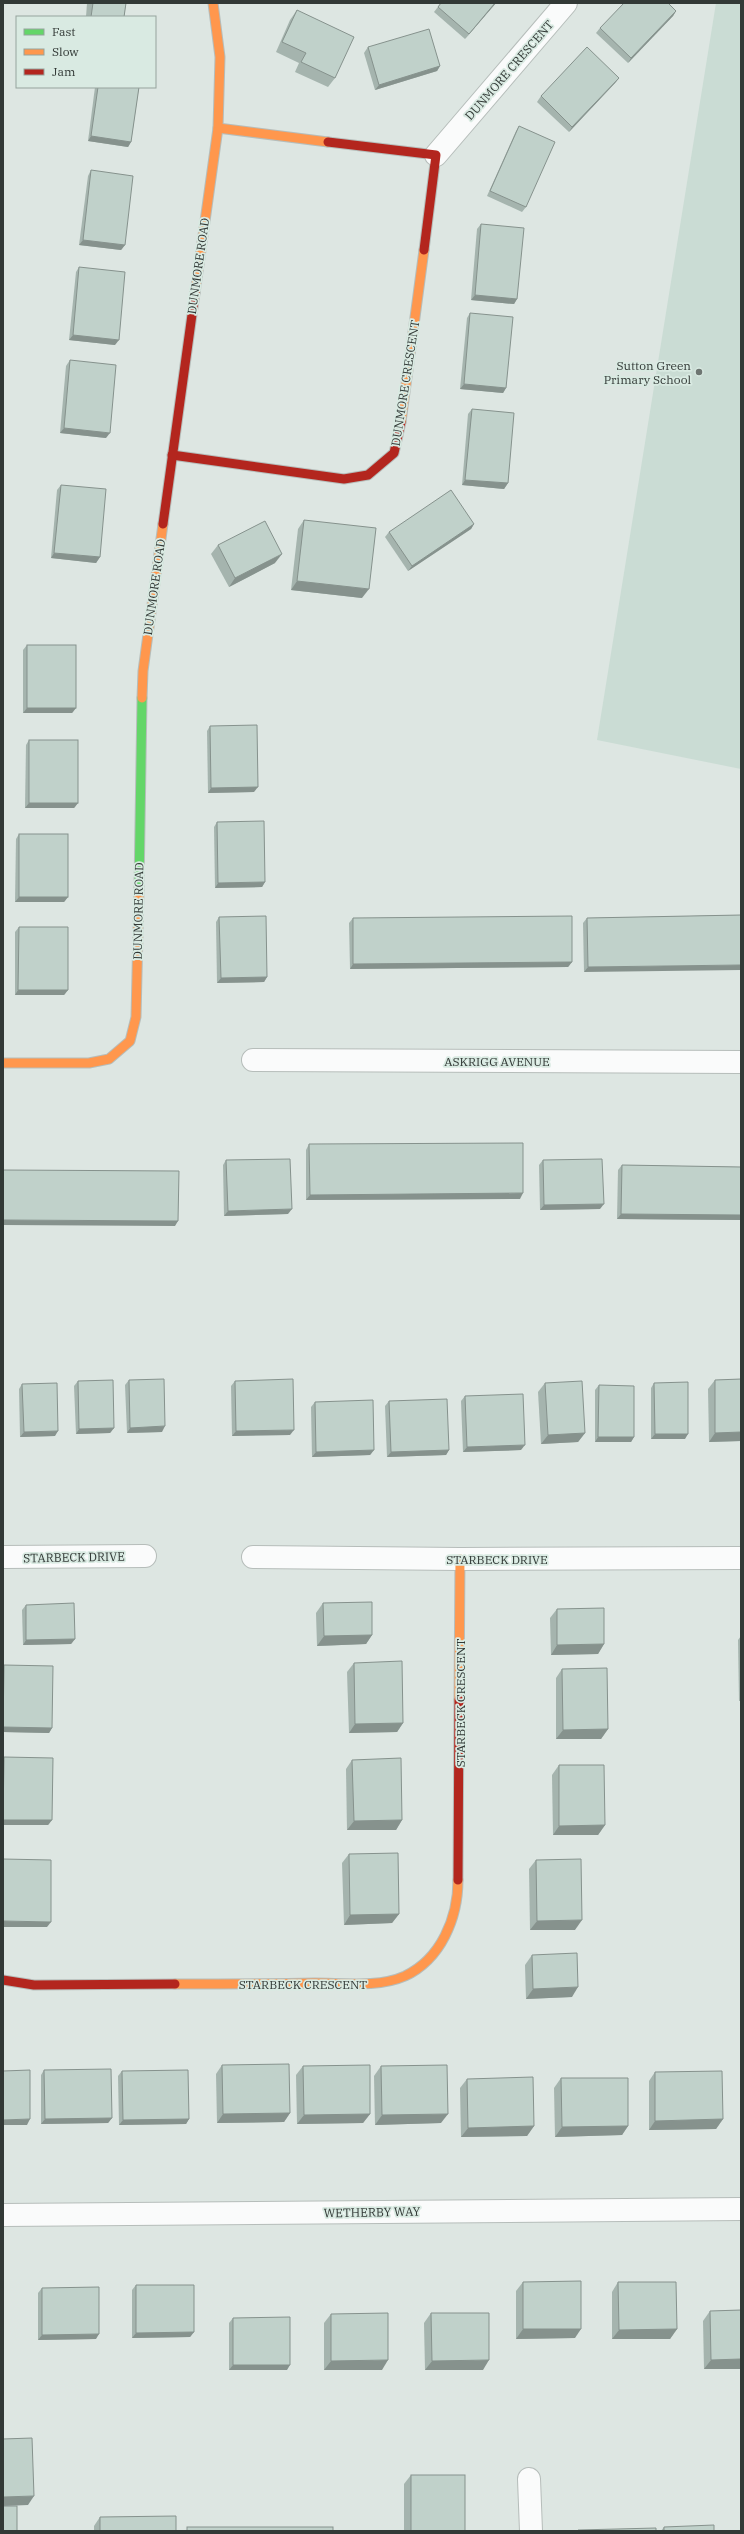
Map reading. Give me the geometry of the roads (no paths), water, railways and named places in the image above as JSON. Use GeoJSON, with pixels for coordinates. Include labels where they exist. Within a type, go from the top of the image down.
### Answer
{"type":"FeatureCollection","features":[{"type":"Feature","properties":{"kind":"street","name":"DUNMORE ROAD"},"geometry":{"type":"LineString","coordinates":[[3,1063],[89,1063],[110,1060],[130,1041],[136,1017],[143,671],[218,128],[220,57],[213,3]]}},
{"type":"Feature","properties":{"kind":"street","name":"DUNMORE CRESCENT"},"geometry":{"type":"LineString","coordinates":[[172,455],[344,479],[368,475],[394,453],[401,425],[436,155],[566,3]]}},
{"type":"Feature","properties":{"kind":"street"},"geometry":{"type":"LineString","coordinates":[[218,128],[436,155]]}},
{"type":"Feature","properties":{"kind":"street","name":"ASKRIGG AVENUE"},"geometry":{"type":"LineString","coordinates":[[253,1060],[741,1062]]}},
{"type":"Feature","properties":{"kind":"street","name":"STARBECK DRIVE"},"geometry":{"type":"LineString","coordinates":[[3,1557],[145,1556]]}},
{"type":"Feature","properties":{"kind":"street","name":"STARBECK DRIVE"},"geometry":{"type":"LineString","coordinates":[[253,1556],[460,1559],[741,1558]]}},
{"type":"Feature","properties":{"kind":"street","name":"STARBECK CRESCENT"},"geometry":{"type":"LineString","coordinates":[[3,1980],[34,1985],[371,1983],[407,1975],[433,1956],[449,1931],[458,1900],[460,1559]]}},
{"type":"Feature","properties":{"kind":"street","name":"WETHERBY WAY"},"geometry":{"type":"LineString","coordinates":[[3,2215],[741,2209]]}},
{"type":"Feature","properties":{"kind":"street"},"geometry":{"type":"LineString","coordinates":[[529,2479],[530,2531]]}},
{"type":"Feature","properties":{"kind":"place","name":"Sutton Green Primary School"},"geometry":{"type":"Point","coordinates":[699,372]}}]}
